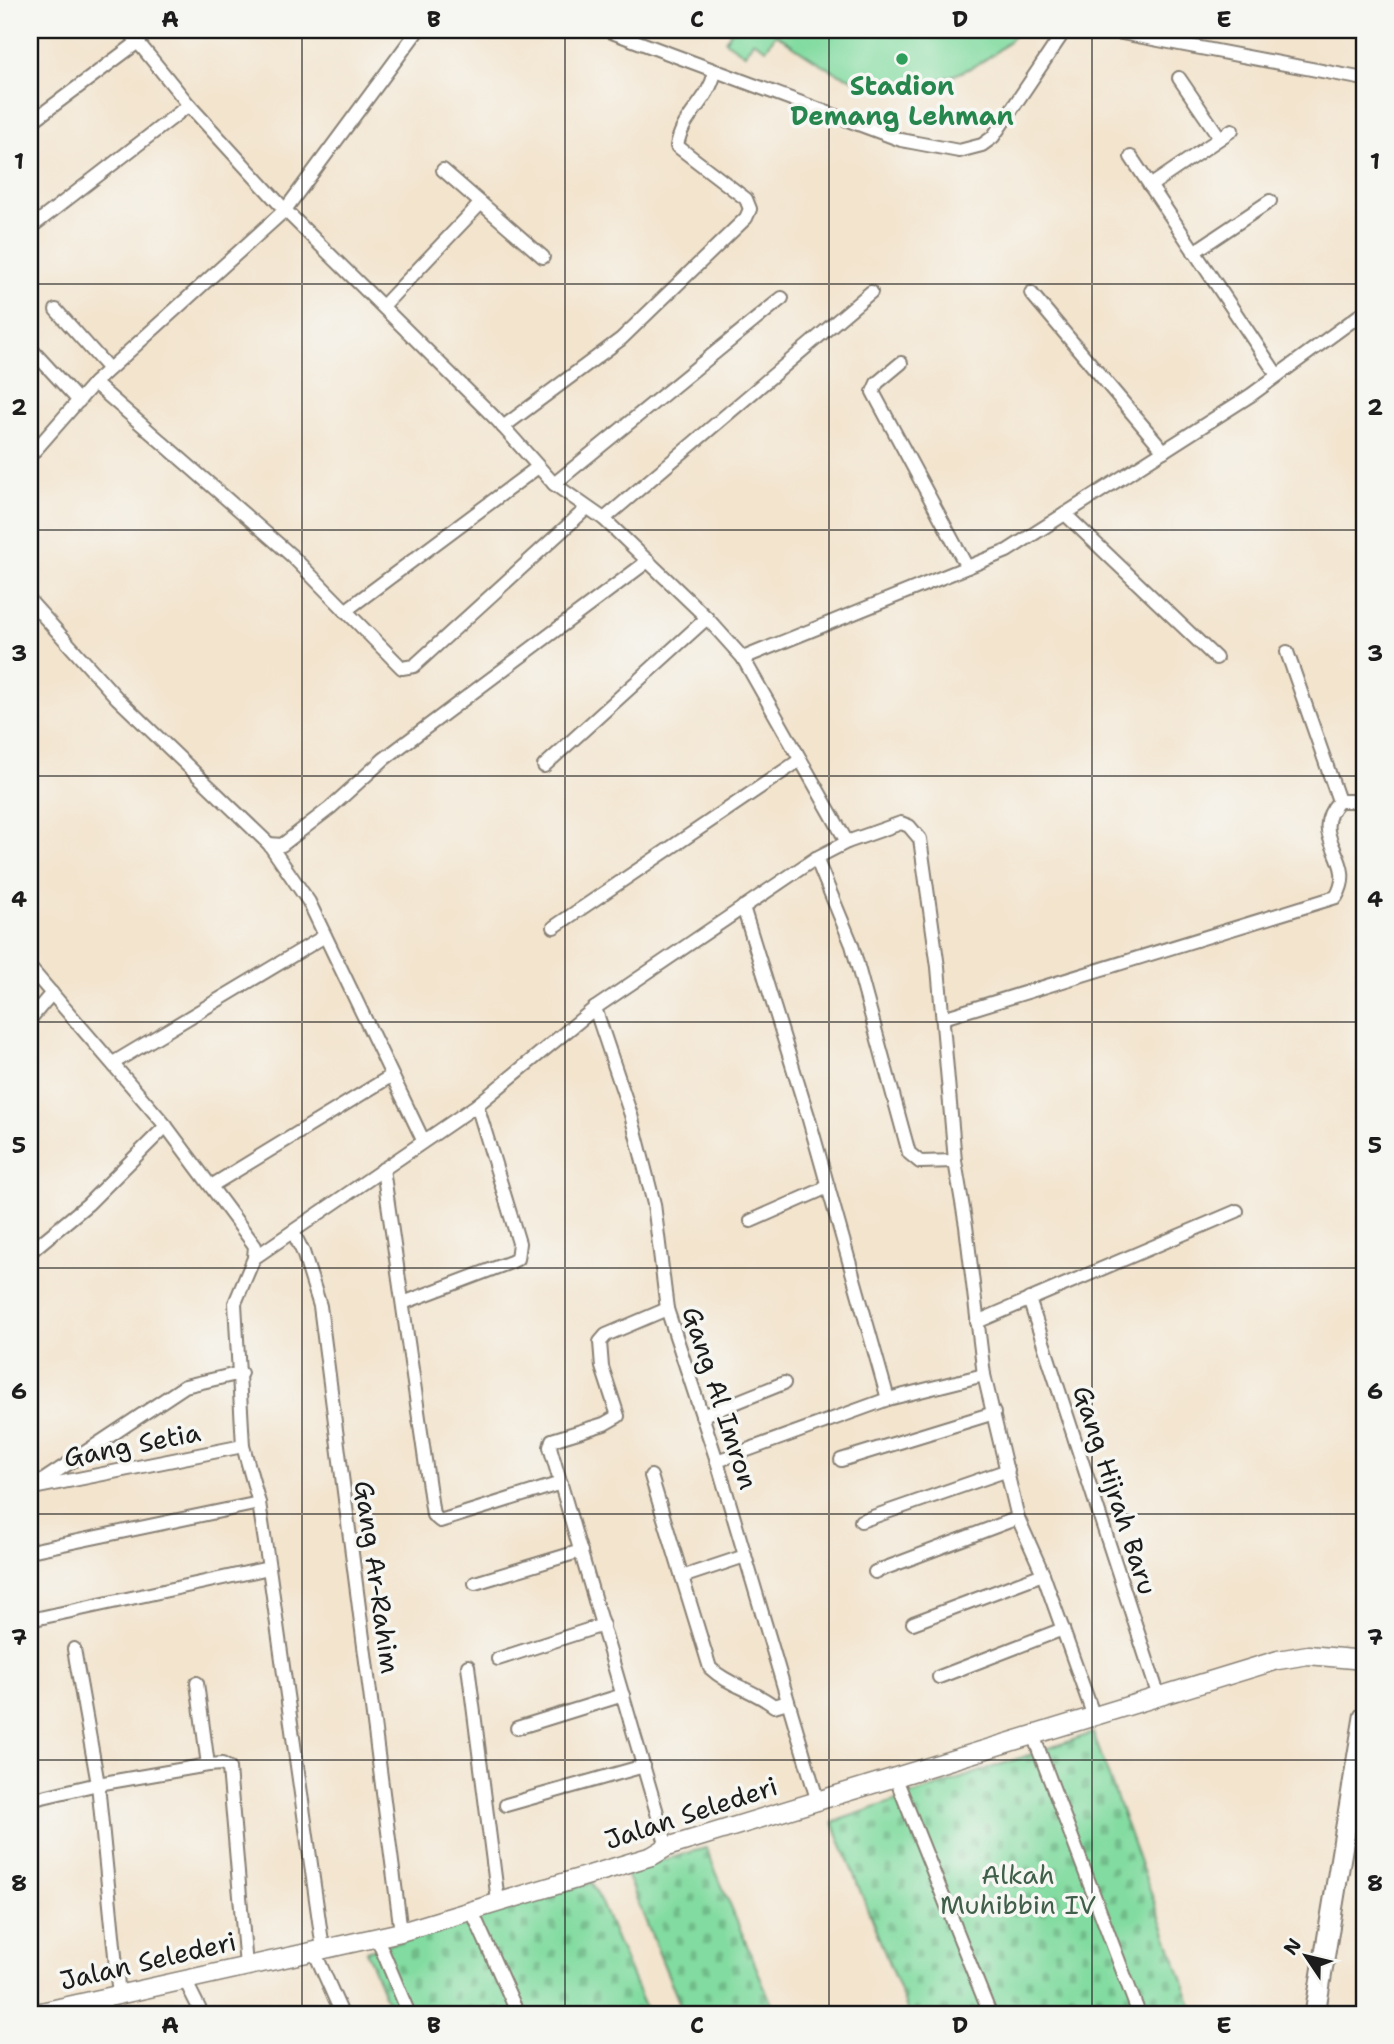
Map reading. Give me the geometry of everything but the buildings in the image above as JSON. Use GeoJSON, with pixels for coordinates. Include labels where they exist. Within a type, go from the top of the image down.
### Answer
{"type":"FeatureCollection","features":[{"type":"Feature","properties":{"kind":"main road"},"geometry":{"type":"LineString","coordinates":[[1315,2014],[1364,1717]]}},
{"type":"Feature","properties":{"kind":"street"},"geometry":{"type":"LineString","coordinates":[[128,30],[189,105],[285,210],[503,427],[554,484],[604,519],[707,618],[743,659],[847,842]]}},
{"type":"Feature","properties":{"kind":"street"},"geometry":{"type":"LineString","coordinates":[[606,30],[901,140],[959,151],[982,145],[993,137],[1063,33],[1068,30]]}},
{"type":"Feature","properties":{"kind":"street"},"geometry":{"type":"LineString","coordinates":[[1106,30],[1364,79]]}},
{"type":"Feature","properties":{"kind":"street"},"geometry":{"type":"LineString","coordinates":[[30,456],[94,383],[285,210],[414,31]]}},
{"type":"Feature","properties":{"kind":"street"},"geometry":{"type":"LineString","coordinates":[[30,123],[138,42]]}},
{"type":"Feature","properties":{"kind":"street"},"geometry":{"type":"LineString","coordinates":[[503,427],[621,339],[746,218],[750,209],[746,200],[677,146],[679,132],[711,90],[715,72]]}},
{"type":"Feature","properties":{"kind":"street"},"geometry":{"type":"LineString","coordinates":[[1179,78],[1220,138]]}},
{"type":"Feature","properties":{"kind":"street"},"geometry":{"type":"LineString","coordinates":[[30,228],[189,105]]}},
{"type":"Feature","properties":{"kind":"street"},"geometry":{"type":"LineString","coordinates":[[1150,186],[1232,130]]}},
{"type":"Feature","properties":{"kind":"street"},"geometry":{"type":"LineString","coordinates":[[1130,157],[1277,375]]}},
{"type":"Feature","properties":{"kind":"street"},"geometry":{"type":"LineString","coordinates":[[443,170],[543,257]]}},
{"type":"Feature","properties":{"kind":"street"},"geometry":{"type":"LineString","coordinates":[[1195,252],[1270,201]]}},
{"type":"Feature","properties":{"kind":"street"},"geometry":{"type":"LineString","coordinates":[[383,306],[481,203]]}},
{"type":"Feature","properties":{"kind":"street"},"geometry":{"type":"LineString","coordinates":[[604,519],[871,292]]}},
{"type":"Feature","properties":{"kind":"street"},"geometry":{"type":"LineString","coordinates":[[1031,293],[1164,450]]}},
{"type":"Feature","properties":{"kind":"street"},"geometry":{"type":"LineString","coordinates":[[554,484],[782,298]]}},
{"type":"Feature","properties":{"kind":"street"},"geometry":{"type":"LineString","coordinates":[[56,310],[109,369]]}},
{"type":"Feature","properties":{"kind":"street"},"geometry":{"type":"LineString","coordinates":[[743,659],[1007,551],[1277,375],[1364,312]]}},
{"type":"Feature","properties":{"kind":"street"},"geometry":{"type":"LineString","coordinates":[[31,349],[79,401]]}},
{"type":"Feature","properties":{"kind":"street"},"geometry":{"type":"LineString","coordinates":[[901,363],[877,383],[873,392],[967,567]]}},
{"type":"Feature","properties":{"kind":"street"},"geometry":{"type":"LineString","coordinates":[[94,383],[292,556],[395,663],[408,669],[587,508]]}},
{"type":"Feature","properties":{"kind":"street"},"geometry":{"type":"LineString","coordinates":[[345,611],[538,467]]}},
{"type":"Feature","properties":{"kind":"street"},"geometry":{"type":"LineString","coordinates":[[1065,514],[1216,658]]}},
{"type":"Feature","properties":{"kind":"street"},"geometry":{"type":"LineString","coordinates":[[269,844],[282,845],[330,808],[384,759],[648,561]]}},
{"type":"Feature","properties":{"kind":"street"},"geometry":{"type":"LineString","coordinates":[[30,601],[117,698],[269,844],[309,902],[423,1140]]}},
{"type":"Feature","properties":{"kind":"street"},"geometry":{"type":"LineString","coordinates":[[544,766],[707,618]]}},
{"type":"Feature","properties":{"kind":"street"},"geometry":{"type":"LineString","coordinates":[[1287,652],[1339,801]]}},
{"type":"Feature","properties":{"kind":"street"},"geometry":{"type":"LineString","coordinates":[[554,927],[800,760]]}},
{"type":"Feature","properties":{"kind":"street"},"geometry":{"type":"LineString","coordinates":[[943,1018],[1336,897],[1342,888],[1344,870],[1333,849],[1326,824],[1331,810],[1339,801],[1364,801]]}},
{"type":"Feature","properties":{"kind":"street"},"geometry":{"type":"LineString","coordinates":[[254,1258],[477,1105],[595,1008],[816,858],[847,842],[901,823],[909,826],[920,839],[943,1018],[954,1161],[966,1226],[984,1375],[1018,1518],[1043,1574],[1093,1714]]}},
{"type":"Feature","properties":{"kind":"street"},"geometry":{"type":"LineString","coordinates":[[816,858],[852,945],[909,1153],[920,1162],[954,1161]]}},
{"type":"Feature","properties":{"kind":"street"},"geometry":{"type":"LineString","coordinates":[[743,907],[828,1187],[888,1399]]}},
{"type":"Feature","properties":{"kind":"street"},"geometry":{"type":"LineString","coordinates":[[113,1063],[325,936]]}},
{"type":"Feature","properties":{"kind":"street"},"geometry":{"type":"LineString","coordinates":[[30,968],[166,1126],[255,1245],[254,1258],[235,1303],[243,1446],[259,1503],[270,1568],[319,1951],[342,2014]]}},
{"type":"Feature","properties":{"kind":"street"},"geometry":{"type":"LineString","coordinates":[[30,1019],[52,993]]}},
{"type":"Feature","properties":{"kind":"street","name":"Gang Al Imron"},"geometry":{"type":"LineString","coordinates":[[595,1008],[631,1115],[654,1204],[667,1309],[717,1461],[817,1799]]}},
{"type":"Feature","properties":{"kind":"street"},"geometry":{"type":"LineString","coordinates":[[211,1186],[391,1076]]}},
{"type":"Feature","properties":{"kind":"street"},"geometry":{"type":"LineString","coordinates":[[403,1303],[517,1259],[519,1243],[477,1105]]}},
{"type":"Feature","properties":{"kind":"street"},"geometry":{"type":"LineString","coordinates":[[30,1252],[88,1204],[166,1126]]}},
{"type":"Feature","properties":{"kind":"street"},"geometry":{"type":"LineString","coordinates":[[383,1169],[433,1515],[437,1520],[561,1483]]}},
{"type":"Feature","properties":{"kind":"street"},"geometry":{"type":"LineString","coordinates":[[751,1221],[828,1187]]}},
{"type":"Feature","properties":{"kind":"street"},"geometry":{"type":"LineString","coordinates":[[977,1322],[1237,1211]]}},
{"type":"Feature","properties":{"kind":"street","name":"Gang Ar-Rahim"},"geometry":{"type":"LineString","coordinates":[[293,1232],[303,1252],[320,1307],[401,1932]]}},
{"type":"Feature","properties":{"kind":"street","name":"Gang Hijrah Baru"},"geometry":{"type":"LineString","coordinates":[[1029,1299],[1158,1694]]}},
{"type":"Feature","properties":{"kind":"street"},"geometry":{"type":"LineString","coordinates":[[667,1309],[606,1335],[600,1342],[602,1367],[618,1416],[604,1424],[552,1440],[550,1447],[667,1847]]}},
{"type":"Feature","properties":{"kind":"street"},"geometry":{"type":"LineString","coordinates":[[30,1489],[185,1386],[241,1373]]}},
{"type":"Feature","properties":{"kind":"street"},"geometry":{"type":"LineString","coordinates":[[717,1461],[888,1399],[984,1375]]}},
{"type":"Feature","properties":{"kind":"street"},"geometry":{"type":"LineString","coordinates":[[702,1416],[784,1383]]}},
{"type":"Feature","properties":{"kind":"street"},"geometry":{"type":"LineString","coordinates":[[841,1460],[994,1413]]}},
{"type":"Feature","properties":{"kind":"street","name":"Gang Setia"},"geometry":{"type":"LineString","coordinates":[[30,1489],[243,1446]]}},
{"type":"Feature","properties":{"kind":"street"},"geometry":{"type":"LineString","coordinates":[[861,1521],[1008,1470]]}},
{"type":"Feature","properties":{"kind":"street"},"geometry":{"type":"LineString","coordinates":[[651,1476],[710,1668],[720,1678],[758,1693],[774,1706],[788,1702]]}},
{"type":"Feature","properties":{"kind":"street"},"geometry":{"type":"LineString","coordinates":[[30,1551],[259,1503]]}},
{"type":"Feature","properties":{"kind":"street"},"geometry":{"type":"LineString","coordinates":[[875,1572],[1018,1518]]}},
{"type":"Feature","properties":{"kind":"street"},"geometry":{"type":"LineString","coordinates":[[475,1583],[581,1551]]}},
{"type":"Feature","properties":{"kind":"street"},"geometry":{"type":"LineString","coordinates":[[682,1577],[745,1556]]}},
{"type":"Feature","properties":{"kind":"street"},"geometry":{"type":"LineString","coordinates":[[30,1620],[270,1568]]}},
{"type":"Feature","properties":{"kind":"street"},"geometry":{"type":"LineString","coordinates":[[913,1623],[1043,1574]]}},
{"type":"Feature","properties":{"kind":"street"},"geometry":{"type":"LineString","coordinates":[[498,1659],[603,1625]]}},
{"type":"Feature","properties":{"kind":"street"},"geometry":{"type":"LineString","coordinates":[[939,1677],[1063,1629]]}},
{"type":"Feature","properties":{"kind":"street"},"geometry":{"type":"LineString","coordinates":[[74,1649],[98,1784],[118,1996]]}},
{"type":"Feature","properties":{"kind":"street","name":"Jalan Selederi"},"geometry":{"type":"LineString","coordinates":[[32,2014],[88,2008],[118,1996],[401,1932],[652,1856],[667,1847],[817,1799],[1278,1660],[1308,1655],[1364,1660]]}},
{"type":"Feature","properties":{"kind":"street"},"geometry":{"type":"LineString","coordinates":[[468,1666],[498,1901]]}},
{"type":"Feature","properties":{"kind":"street"},"geometry":{"type":"LineString","coordinates":[[197,1683],[208,1765]]}},
{"type":"Feature","properties":{"kind":"street"},"geometry":{"type":"LineString","coordinates":[[517,1728],[623,1695]]}},
{"type":"Feature","properties":{"kind":"street"},"geometry":{"type":"LineString","coordinates":[[1033,1735],[1139,2014]]}},
{"type":"Feature","properties":{"kind":"street"},"geometry":{"type":"LineString","coordinates":[[30,1800],[98,1784],[208,1765],[222,1764],[229,1768],[246,1966]]}},
{"type":"Feature","properties":{"kind":"street"},"geometry":{"type":"LineString","coordinates":[[506,1805],[644,1766]]}},
{"type":"Feature","properties":{"kind":"street"},"geometry":{"type":"LineString","coordinates":[[895,1776],[990,2014]]}},
{"type":"Feature","properties":{"kind":"street"},"geometry":{"type":"LineString","coordinates":[[1350,1796],[1364,1815]]}},
{"type":"Feature","properties":{"kind":"street"},"geometry":{"type":"LineString","coordinates":[[471,1909],[518,2014]]}},
{"type":"Feature","properties":{"kind":"street"},"geometry":{"type":"LineString","coordinates":[[377,1938],[409,2014]]}},
{"type":"Feature","properties":{"kind":"street"},"geometry":{"type":"LineString","coordinates":[[185,1980],[202,2014]]}},
{"type":"Feature","properties":{"kind":"green space","name":"Stadion Demang Lehman"},"geometry":{"type":"Polygon","coordinates":[[[732,30],[1020,30],[1002,47],[960,73],[913,85],[888,85],[864,82],[840,74],[776,34],[766,49],[753,41],[745,54],[725,41],[732,30]]]}},
{"type":"Feature","properties":{"kind":"green space","name":"Alkah Muhibbin IV"},"geometry":{"type":"Polygon","coordinates":[[[1093,1733],[1195,2014],[909,2014],[833,1822],[1093,1733]]]}},
{"type":"Feature","properties":{"kind":"green space"},"geometry":{"type":"Polygon","coordinates":[[[706,1848],[776,2014],[684,2014],[625,1871],[706,1848]]]}},
{"type":"Feature","properties":{"kind":"green space"},"geometry":{"type":"Polygon","coordinates":[[[592,1882],[648,2014],[392,2014],[366,1951],[592,1882]]]}},
{"type":"Feature","properties":{"kind":"place","name":"Stadion Demang Lehman"},"geometry":{"type":"Point","coordinates":[902,59]}}]}
